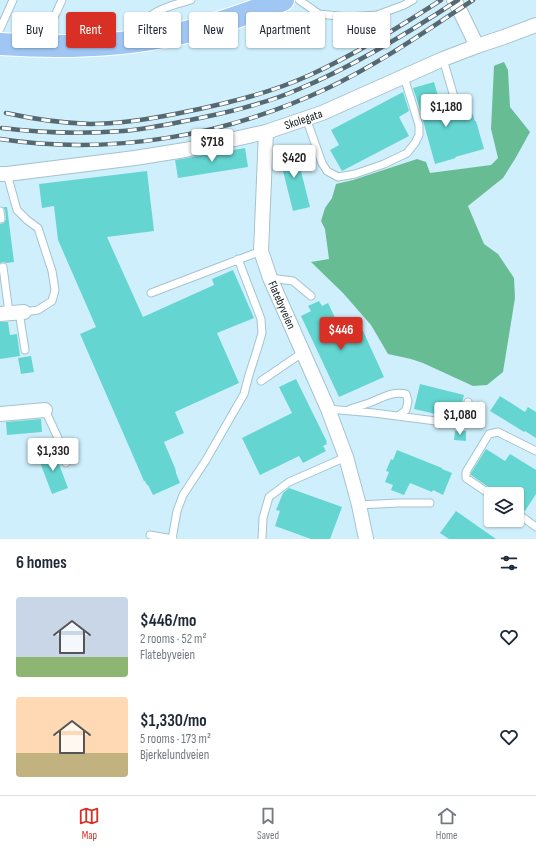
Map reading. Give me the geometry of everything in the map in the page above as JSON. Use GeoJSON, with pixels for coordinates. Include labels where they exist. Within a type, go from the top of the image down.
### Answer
{"type":"FeatureCollection","features":[{"type":"Feature","properties":{"kind":"main road"},"geometry":{"type":"LineString","coordinates":[[181,33],[205,27],[283,0]]}},
{"type":"Feature","properties":{"kind":"main road"},"geometry":{"type":"LineString","coordinates":[[58,46],[82,46],[124,43]]}},
{"type":"Feature","properties":{"kind":"main road"},"geometry":{"type":"LineString","coordinates":[[0,44],[12,45]]}},
{"type":"Feature","properties":{"kind":"street"},"geometry":{"type":"LineString","coordinates":[[454,0],[477,46]]}},
{"type":"Feature","properties":{"kind":"street","name":"Skolegata"},"geometry":{"type":"LineString","coordinates":[[4,174],[149,156],[185,150],[266,132],[322,113],[443,59],[536,25]]}},
{"type":"Feature","properties":{"kind":"street","name":"Flatebyveien"},"geometry":{"type":"LineString","coordinates":[[266,132],[261,251],[270,278],[328,409],[346,458],[359,505],[366,539]]}},
{"type":"Feature","properties":{"kind":"street"},"geometry":{"type":"LineString","coordinates":[[0,414],[45,410]]}},
{"type":"Feature","properties":{"kind":"lane"},"geometry":{"type":"LineString","coordinates":[[0,29],[13,0]]}},
{"type":"Feature","properties":{"kind":"lane"},"geometry":{"type":"LineString","coordinates":[[57,12],[62,0]]}},
{"type":"Feature","properties":{"kind":"lane"},"geometry":{"type":"LineString","coordinates":[[155,12],[175,2],[191,0]]}},
{"type":"Feature","properties":{"kind":"lane"},"geometry":{"type":"LineString","coordinates":[[299,0],[319,14],[348,17],[377,15],[404,6],[413,0]]}},
{"type":"Feature","properties":{"kind":"lane"},"geometry":{"type":"LineString","coordinates":[[443,59],[459,114]]}},
{"type":"Feature","properties":{"kind":"lane"},"geometry":{"type":"LineString","coordinates":[[306,118],[322,163],[327,171],[338,177],[355,174],[384,164],[407,153],[415,143],[418,135],[419,125],[404,77]]}},
{"type":"Feature","properties":{"kind":"lane"},"geometry":{"type":"LineString","coordinates":[[4,174],[17,210],[38,228],[52,271],[55,290],[52,301],[38,310],[13,313]]}},
{"type":"Feature","properties":{"kind":"lane"},"geometry":{"type":"LineString","coordinates":[[0,211],[1,219]]}},
{"type":"Feature","properties":{"kind":"lane"},"geometry":{"type":"LineString","coordinates":[[151,292],[261,251]]}},
{"type":"Feature","properties":{"kind":"lane"},"geometry":{"type":"LineString","coordinates":[[150,535],[172,539],[176,511],[244,394],[262,333],[261,319],[238,259]]}},
{"type":"Feature","properties":{"kind":"lane"},"geometry":{"type":"LineString","coordinates":[[3,267],[13,313],[25,350]]}},
{"type":"Feature","properties":{"kind":"lane"},"geometry":{"type":"LineString","coordinates":[[270,278],[293,281],[311,296]]}},
{"type":"Feature","properties":{"kind":"lane"},"geometry":{"type":"LineString","coordinates":[[261,381],[302,353]]}},
{"type":"Feature","properties":{"kind":"lane"},"geometry":{"type":"LineString","coordinates":[[346,411],[369,403],[385,395],[398,392],[406,394],[408,401],[406,410],[398,416]]}},
{"type":"Feature","properties":{"kind":"lane"},"geometry":{"type":"LineString","coordinates":[[328,409],[459,424],[464,422],[468,402]]}},
{"type":"Feature","properties":{"kind":"lane"},"geometry":{"type":"LineString","coordinates":[[45,410],[58,438],[66,463]]}},
{"type":"Feature","properties":{"kind":"lane"},"geometry":{"type":"LineString","coordinates":[[484,490],[466,478],[466,472],[489,434],[498,432],[536,451]]}},
{"type":"Feature","properties":{"kind":"lane"},"geometry":{"type":"LineString","coordinates":[[262,539],[263,518],[269,497],[289,482],[346,458]]}},
{"type":"Feature","properties":{"kind":"lane"},"geometry":{"type":"LineString","coordinates":[[359,505],[430,503]]}},
{"type":"Feature","properties":{"kind":"lane"},"geometry":{"type":"LineString","coordinates":[[524,518],[536,527]]}},
{"type":"Feature","properties":{"kind":"green space"},"geometry":{"type":"Polygon","coordinates":[[[504,62],[508,70],[510,107],[530,132],[503,178],[468,206],[484,244],[498,254],[514,278],[515,298],[503,372],[487,385],[473,386],[423,363],[388,354],[371,325],[343,293],[311,262],[329,259],[325,229],[321,221],[325,208],[332,198],[336,184],[417,159],[426,162],[430,173],[491,165],[498,158],[491,129],[494,66],[504,62]]]}},
{"type":"Feature","properties":{"kind":"building"},"geometry":{"type":"Polygon","coordinates":[[[434,82],[445,120],[455,117],[460,119],[464,115],[472,113],[476,121],[484,149],[435,164],[413,88],[434,82]]]}},
{"type":"Feature","properties":{"kind":"building"},"geometry":{"type":"Polygon","coordinates":[[[403,92],[409,111],[399,117],[409,136],[342,171],[330,150],[339,145],[331,130],[403,92]]]}},
{"type":"Feature","properties":{"kind":"building"},"geometry":{"type":"Polygon","coordinates":[[[295,147],[310,207],[293,211],[278,151],[295,147]]]}},
{"type":"Feature","properties":{"kind":"building"},"geometry":{"type":"Polygon","coordinates":[[[245,148],[248,167],[178,178],[175,160],[245,148]]]}},
{"type":"Feature","properties":{"kind":"building"},"geometry":{"type":"Polygon","coordinates":[[[147,171],[154,231],[107,237],[143,317],[214,285],[212,279],[233,270],[254,318],[217,333],[239,383],[175,412],[184,433],[164,442],[180,483],[153,495],[148,485],[144,481],[80,334],[96,327],[58,240],[54,206],[42,208],[39,184],[147,171]]]}},
{"type":"Feature","properties":{"kind":"building"},"geometry":{"type":"Polygon","coordinates":[[[3,207],[7,207],[14,262],[0,263],[0,224],[4,223],[6,219],[5,210],[3,207]]]}},
{"type":"Feature","properties":{"kind":"building"},"geometry":{"type":"Polygon","coordinates":[[[319,301],[322,306],[328,303],[345,339],[363,331],[384,377],[339,397],[301,316],[311,311],[308,306],[319,301]]]}},
{"type":"Feature","properties":{"kind":"building"},"geometry":{"type":"Polygon","coordinates":[[[0,322],[8,322],[10,335],[17,334],[20,356],[0,359],[0,322]]]}},
{"type":"Feature","properties":{"kind":"building"},"geometry":{"type":"Polygon","coordinates":[[[31,356],[34,372],[21,374],[18,358],[31,356]]]}},
{"type":"Feature","properties":{"kind":"building"},"geometry":{"type":"Polygon","coordinates":[[[296,379],[327,442],[327,444],[323,446],[326,451],[303,463],[299,456],[260,475],[242,438],[292,413],[279,387],[296,379]]]}},
{"type":"Feature","properties":{"kind":"building"},"geometry":{"type":"Polygon","coordinates":[[[420,384],[464,395],[458,419],[414,409],[420,384]]]}},
{"type":"Feature","properties":{"kind":"building"},"geometry":{"type":"Polygon","coordinates":[[[500,396],[525,412],[528,407],[536,412],[536,438],[490,411],[500,396]]]}},
{"type":"Feature","properties":{"kind":"building"},"geometry":{"type":"Polygon","coordinates":[[[41,419],[42,432],[7,435],[6,422],[41,419]]]}},
{"type":"Feature","properties":{"kind":"building"},"geometry":{"type":"Polygon","coordinates":[[[455,431],[466,431],[466,441],[454,440],[455,431]]]}},
{"type":"Feature","properties":{"kind":"building"},"geometry":{"type":"Polygon","coordinates":[[[486,449],[505,461],[510,454],[536,470],[536,494],[525,511],[524,487],[488,487],[471,475],[486,449]]]}},
{"type":"Feature","properties":{"kind":"building"},"geometry":{"type":"Polygon","coordinates":[[[397,450],[452,473],[443,495],[433,490],[432,492],[410,483],[404,495],[391,490],[393,485],[385,482],[389,472],[386,471],[397,450]]]}},
{"type":"Feature","properties":{"kind":"building"},"geometry":{"type":"Polygon","coordinates":[[[54,451],[68,488],[52,494],[38,457],[54,451]]]}},
{"type":"Feature","properties":{"kind":"building"},"geometry":{"type":"Polygon","coordinates":[[[289,488],[342,507],[330,539],[311,539],[275,526],[280,511],[276,510],[283,493],[289,488]]]}},
{"type":"Feature","properties":{"kind":"building"},"geometry":{"type":"Polygon","coordinates":[[[456,511],[496,539],[449,539],[440,533],[456,511]]]}},
{"type":"Feature","properties":{"kind":"railway"},"geometry":{"type":"LineString","coordinates":[[6,113],[58,122],[101,124],[158,117],[229,102],[278,88],[327,67],[377,40],[441,0]]}},
{"type":"Feature","properties":{"kind":"railway"},"geometry":{"type":"LineString","coordinates":[[2,128],[62,132],[123,131],[172,124],[251,106],[287,94],[340,70],[400,37],[458,0]]}},
{"type":"Feature","properties":{"kind":"railway"},"geometry":{"type":"LineString","coordinates":[[0,139],[42,144],[84,145],[126,143],[167,138],[209,130],[249,119],[289,105],[347,79],[402,47],[473,0]]}}]}
